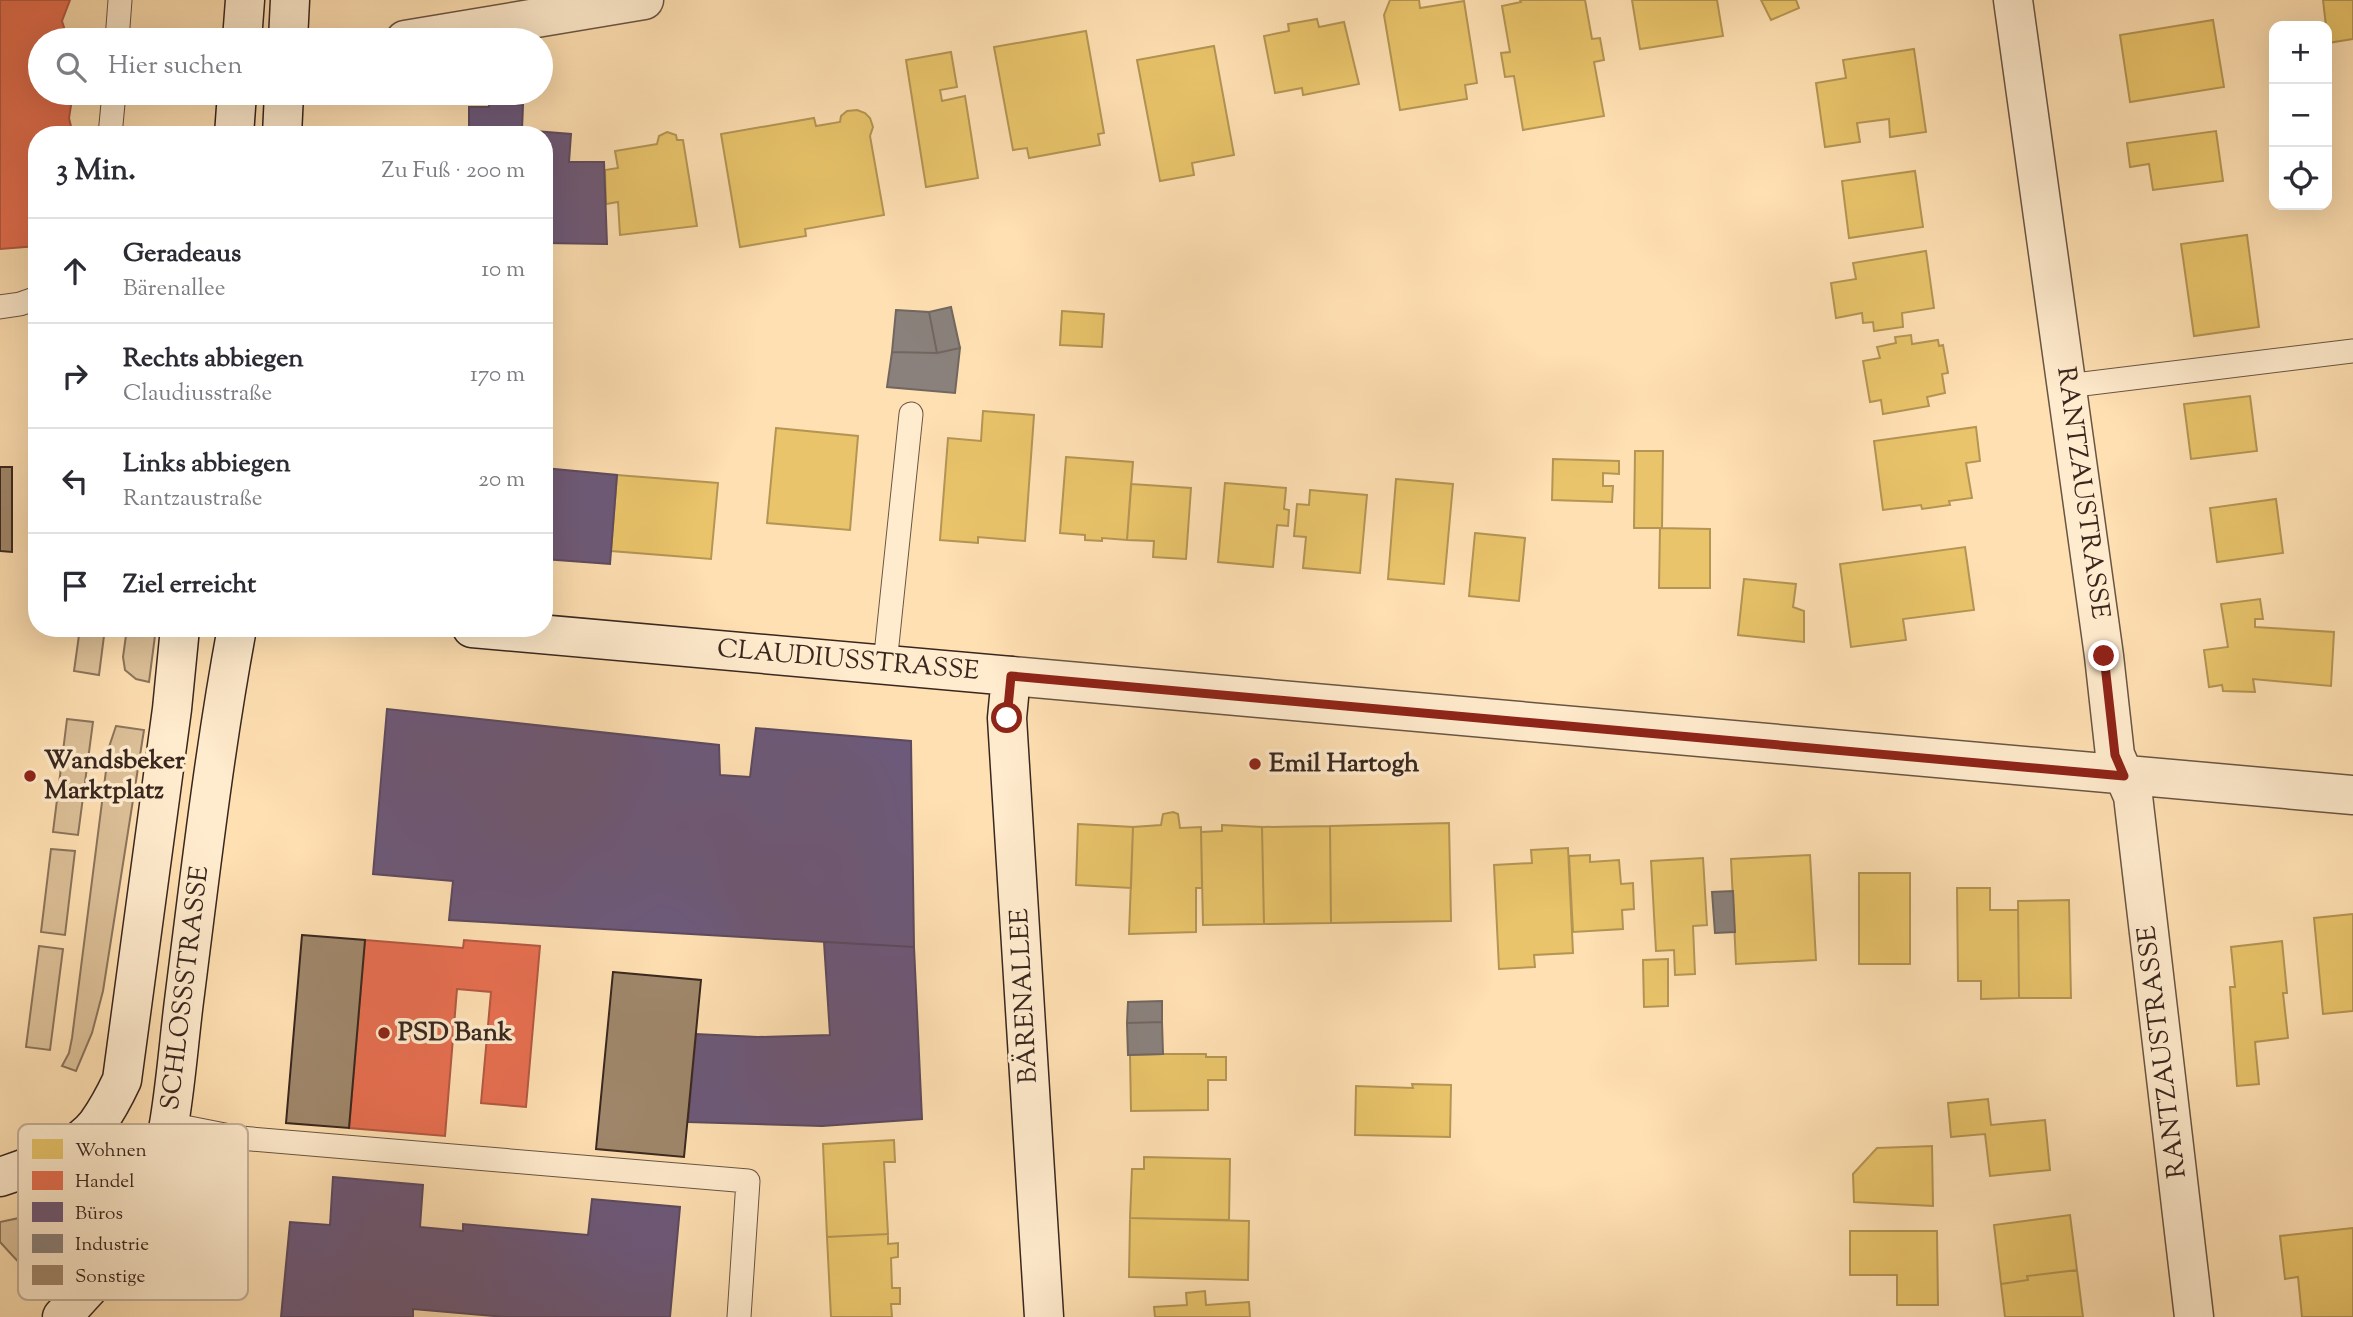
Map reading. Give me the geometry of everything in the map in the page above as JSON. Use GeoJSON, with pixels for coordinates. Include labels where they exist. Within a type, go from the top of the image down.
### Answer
{"type":"FeatureCollection","features":[{"type":"Feature","properties":{"kind":"street"},"geometry":{"type":"LineString","coordinates":[[243,28],[245,0]]}},
{"type":"Feature","properties":{"kind":"street"},"geometry":{"type":"LineString","coordinates":[[289,28],[290,0]]}},
{"type":"Feature","properties":{"kind":"street"},"geometry":{"type":"LineString","coordinates":[[476,28],[643,0]]}},
{"type":"Feature","properties":{"kind":"street","name":"RANTZAUSTRASSE"},"geometry":{"type":"LineString","coordinates":[[2013,0],[2102,642],[2115,755],[2133,796],[2194,1317]]}},
{"type":"Feature","properties":{"kind":"street"},"geometry":{"type":"LineString","coordinates":[[235,126],[236,105]]}},
{"type":"Feature","properties":{"kind":"street"},"geometry":{"type":"LineString","coordinates":[[282,126],[283,105]]}},
{"type":"Feature","properties":{"kind":"street","name":"CLAUDIUSSTRASSE"},"geometry":{"type":"LineString","coordinates":[[553,635],[2353,795]]}},
{"type":"Feature","properties":{"kind":"street","name":"SCHLOSSSTRASSE"},"geometry":{"type":"LineString","coordinates":[[169,1124],[220,716],[235,637]]}},
{"type":"Feature","properties":{"kind":"street","name":"SCHLOSSSTRASSE"},"geometry":{"type":"LineString","coordinates":[[97,1124],[122,1080],[178,643]]}},
{"type":"Feature","properties":{"kind":"street","name":"BÄRENALLEE"},"geometry":{"type":"LineString","coordinates":[[1011,676],[1007,718],[1044,1317]]}},
{"type":"Feature","properties":{"kind":"street","name":"SCHLOSSSTRASSE"},"geometry":{"type":"LineString","coordinates":[[0,1177],[18,1170]]}},
{"type":"Feature","properties":{"kind":"street","name":"SCHLOSSSTRASSE"},"geometry":{"type":"LineString","coordinates":[[62,1317],[77,1300]]}},
{"type":"Feature","properties":{"kind":"lane"},"geometry":{"type":"LineString","coordinates":[[118,28],[120,0]]}},
{"type":"Feature","properties":{"kind":"lane"},"geometry":{"type":"LineString","coordinates":[[111,126],[113,105]]}},
{"type":"Feature","properties":{"kind":"lane"},"geometry":{"type":"LineString","coordinates":[[0,307],[28,301]]}},
{"type":"Feature","properties":{"kind":"lane"},"geometry":{"type":"LineString","coordinates":[[2067,386],[2353,351]]}},
{"type":"Feature","properties":{"kind":"lane"},"geometry":{"type":"LineString","coordinates":[[885,664],[911,414]]}},
{"type":"Feature","properties":{"kind":"lane"},"geometry":{"type":"LineString","coordinates":[[248,1139],[748,1181],[739,1317]]}},
{"type":"Feature","properties":{"kind":"shaded area"},"geometry":{"type":"Polygon","coordinates":[[[79,637],[104,637],[99,675],[74,671],[79,637]]]}},
{"type":"Feature","properties":{"kind":"shaded area"},"geometry":{"type":"Polygon","coordinates":[[[126,637],[155,637],[149,682],[136,679],[125,670],[123,657],[126,637]]]}},
{"type":"Feature","properties":{"kind":"shaded area"},"geometry":{"type":"Polygon","coordinates":[[[67,719],[93,722],[78,835],[53,832],[67,719]]]}},
{"type":"Feature","properties":{"kind":"shaded area"},"geometry":{"type":"Polygon","coordinates":[[[116,726],[144,730],[103,991],[92,1033],[76,1071],[62,1066],[69,1053],[72,1038],[109,747],[116,726]]]}},
{"type":"Feature","properties":{"kind":"shaded area"},"geometry":{"type":"Polygon","coordinates":[[[51,849],[75,851],[65,935],[41,932],[51,849]]]}},
{"type":"Feature","properties":{"kind":"shaded area"},"geometry":{"type":"Polygon","coordinates":[[[39,946],[63,949],[50,1050],[26,1047],[39,946]]]}},
{"type":"Feature","properties":{"kind":"shaded area"},"geometry":{"type":"Polygon","coordinates":[[[18,1218],[18,1262],[0,1242],[0,1222],[18,1218]]]}},
{"type":"Feature","properties":{"kind":"building: Wohnen"},"geometry":{"type":"Polygon","coordinates":[[[1390,0],[1419,0],[1420,8],[1464,1],[1477,83],[1465,85],[1467,99],[1400,110],[1384,15],[1390,0]]]}},
{"type":"Feature","properties":{"kind":"building: Wohnen"},"geometry":{"type":"Polygon","coordinates":[[[1520,0],[1585,0],[1592,39],[1600,38],[1604,60],[1594,62],[1604,116],[1523,130],[1514,76],[1505,77],[1501,53],[1510,52],[1502,6],[1521,2],[1520,0]]]}},
{"type":"Feature","properties":{"kind":"building: Wohnen"},"geometry":{"type":"Polygon","coordinates":[[[1632,0],[1717,0],[1723,36],[1640,49],[1632,0]]]}},
{"type":"Feature","properties":{"kind":"building: Wohnen"},"geometry":{"type":"Polygon","coordinates":[[[1761,0],[1796,0],[1799,8],[1771,20],[1761,0]]]}},
{"type":"Feature","properties":{"kind":"building: Wohnen"},"geometry":{"type":"Polygon","coordinates":[[[2323,0],[2353,0],[2353,39],[2332,42],[2332,21],[2325,21],[2323,0]]]}},
{"type":"Feature","properties":{"kind":"building: Wohnen"},"geometry":{"type":"Polygon","coordinates":[[[1317,19],[1319,27],[1344,22],[1359,84],[1303,95],[1302,88],[1275,93],[1264,36],[1289,31],[1288,24],[1317,19]]]}},
{"type":"Feature","properties":{"kind":"building: Wohnen"},"geometry":{"type":"Polygon","coordinates":[[[2213,20],[2224,87],[2130,102],[2120,35],[2213,20]]]}},
{"type":"Feature","properties":{"kind":"building: Wohnen"},"geometry":{"type":"Polygon","coordinates":[[[1086,31],[1104,133],[1098,134],[1100,145],[1029,158],[1027,148],[1013,150],[994,47],[1086,31]]]}},
{"type":"Feature","properties":{"kind":"building: Wohnen"},"geometry":{"type":"Polygon","coordinates":[[[1214,46],[1234,155],[1192,163],[1194,175],[1160,181],[1137,60],[1214,46]]]}},
{"type":"Feature","properties":{"kind":"building: Wohnen"},"geometry":{"type":"Polygon","coordinates":[[[1914,49],[1926,132],[1890,137],[1889,119],[1857,123],[1860,142],[1825,147],[1816,83],[1846,78],[1843,60],[1914,49]]]}},
{"type":"Feature","properties":{"kind":"building: Wohnen"},"geometry":{"type":"Polygon","coordinates":[[[951,52],[957,87],[940,90],[942,101],[965,96],[978,178],[926,187],[906,60],[951,52]]]}},
{"type":"Feature","properties":{"kind":"building: Wohnen"},"geometry":{"type":"Polygon","coordinates":[[[857,110],[870,118],[873,127],[870,136],[884,215],[805,229],[806,236],[740,247],[721,134],[814,118],[816,126],[840,122],[841,116],[847,111],[857,110]]]}},
{"type":"Feature","properties":{"kind":"building: Wohnen"},"geometry":{"type":"Polygon","coordinates":[[[2216,131],[2223,181],[2153,190],[2149,164],[2130,167],[2127,143],[2216,131]]]}},
{"type":"Feature","properties":{"kind":"building: Wohnen"},"geometry":{"type":"Polygon","coordinates":[[[667,132],[676,135],[677,140],[683,140],[697,226],[620,235],[618,202],[606,204],[605,170],[618,168],[615,151],[657,144],[659,136],[667,132]]]}},
{"type":"Feature","properties":{"kind":"building: Wohnen"},"geometry":{"type":"Polygon","coordinates":[[[1915,171],[1923,227],[1849,238],[1842,181],[1915,171]]]}},
{"type":"Feature","properties":{"kind":"building: Wohnen"},"geometry":{"type":"Polygon","coordinates":[[[2247,235],[2259,327],[2194,336],[2181,244],[2247,235]]]}},
{"type":"Feature","properties":{"kind":"building: Wohnen"},"geometry":{"type":"Polygon","coordinates":[[[1926,251],[1934,308],[1902,313],[1903,327],[1874,331],[1873,322],[1863,323],[1862,313],[1836,318],[1831,283],[1856,279],[1853,263],[1926,251]]]}},
{"type":"Feature","properties":{"kind":"building: Wohnen"},"geometry":{"type":"Polygon","coordinates":[[[1062,311],[1104,314],[1102,347],[1060,345],[1062,311]]]}},
{"type":"Feature","properties":{"kind":"building: Wohnen"},"geometry":{"type":"Polygon","coordinates":[[[1911,335],[1912,344],[1938,340],[1939,346],[1943,345],[1948,373],[1942,374],[1945,393],[1927,397],[1929,406],[1883,414],[1881,400],[1870,402],[1863,361],[1880,358],[1877,347],[1896,343],[1895,337],[1911,335]]]}},
{"type":"Feature","properties":{"kind":"building: Wohnen"},"geometry":{"type":"Polygon","coordinates":[[[2250,396],[2257,451],[2191,459],[2184,404],[2250,396]]]}},
{"type":"Feature","properties":{"kind":"building: Wohnen"},"geometry":{"type":"Polygon","coordinates":[[[983,411],[1034,415],[1025,541],[978,537],[978,543],[940,540],[948,438],[981,441],[983,411]]]}},
{"type":"Feature","properties":{"kind":"building: Wohnen"},"geometry":{"type":"Polygon","coordinates":[[[1976,427],[1980,461],[1966,463],[1972,498],[1949,501],[1950,505],[1922,509],[1921,505],[1883,510],[1874,441],[1976,427]]]}},
{"type":"Feature","properties":{"kind":"building: Wohnen"},"geometry":{"type":"Polygon","coordinates":[[[776,428],[858,436],[850,530],[767,523],[776,428]]]}},
{"type":"Feature","properties":{"kind":"building: Wohnen"},"geometry":{"type":"Polygon","coordinates":[[[1635,451],[1663,451],[1662,528],[1634,528],[1635,451]]]}},
{"type":"Feature","properties":{"kind":"building: Wohnen"},"geometry":{"type":"Polygon","coordinates":[[[1066,457],[1133,462],[1127,540],[1085,540],[1085,535],[1060,533],[1066,457]]]}},
{"type":"Feature","properties":{"kind":"building: Wohnen"},"geometry":{"type":"Polygon","coordinates":[[[1553,459],[1619,461],[1619,474],[1603,473],[1603,486],[1613,486],[1612,502],[1552,500],[1553,459]]]}},
{"type":"Feature","properties":{"kind":"building: Wohnen"},"geometry":{"type":"Polygon","coordinates":[[[617,475],[718,483],[711,559],[611,551],[617,475]]]}},
{"type":"Feature","properties":{"kind":"building: Wohnen"},"geometry":{"type":"Polygon","coordinates":[[[1396,479],[1453,484],[1444,584],[1388,579],[1396,479]]]}},
{"type":"Feature","properties":{"kind":"building: Wohnen"},"geometry":{"type":"Polygon","coordinates":[[[1225,483],[1286,488],[1284,509],[1289,510],[1288,526],[1277,525],[1273,567],[1218,562],[1225,483]]]}},
{"type":"Feature","properties":{"kind":"building: Wohnen"},"geometry":{"type":"Polygon","coordinates":[[[1131,484],[1191,488],[1186,559],[1153,557],[1154,541],[1127,540],[1131,484]]]}},
{"type":"Feature","properties":{"kind":"building: Wohnen"},"geometry":{"type":"Polygon","coordinates":[[[1310,490],[1367,495],[1360,573],[1303,568],[1306,537],[1294,536],[1297,504],[1309,505],[1310,490]]]}},
{"type":"Feature","properties":{"kind":"building: Wohnen"},"geometry":{"type":"Polygon","coordinates":[[[2276,499],[2283,553],[2217,562],[2210,508],[2276,499]]]}},
{"type":"Feature","properties":{"kind":"building: Wohnen"},"geometry":{"type":"Polygon","coordinates":[[[1660,528],[1710,529],[1710,588],[1659,588],[1660,528]]]}},
{"type":"Feature","properties":{"kind":"building: Wohnen"},"geometry":{"type":"Polygon","coordinates":[[[1475,533],[1525,538],[1519,601],[1469,596],[1475,533]]]}},
{"type":"Feature","properties":{"kind":"building: Wohnen"},"geometry":{"type":"Polygon","coordinates":[[[1965,547],[1974,610],[1903,619],[1906,640],[1851,647],[1840,564],[1965,547]]]}},
{"type":"Feature","properties":{"kind":"building: Wohnen"},"geometry":{"type":"Polygon","coordinates":[[[1744,579],[1796,584],[1793,607],[1804,611],[1804,642],[1738,635],[1744,579]]]}},
{"type":"Feature","properties":{"kind":"building: Wohnen"},"geometry":{"type":"Polygon","coordinates":[[[2260,599],[2263,619],[2255,619],[2255,627],[2334,632],[2331,686],[2253,679],[2255,692],[2223,691],[2222,685],[2209,687],[2204,650],[2228,647],[2221,604],[2260,599]]]}},
{"type":"Feature","properties":{"kind":"building: Wohnen"},"geometry":{"type":"Polygon","coordinates":[[[1163,814],[1178,814],[1180,828],[1201,827],[1202,888],[1196,888],[1196,932],[1129,934],[1133,827],[1161,825],[1163,814]]]}},
{"type":"Feature","properties":{"kind":"building: Wohnen"},"geometry":{"type":"Polygon","coordinates":[[[1449,823],[1451,921],[1331,923],[1330,826],[1449,823]]]}},
{"type":"Feature","properties":{"kind":"building: Wohnen"},"geometry":{"type":"Polygon","coordinates":[[[1078,824],[1133,827],[1131,888],[1076,885],[1078,824]]]}},
{"type":"Feature","properties":{"kind":"building: Wohnen"},"geometry":{"type":"Polygon","coordinates":[[[1222,825],[1262,827],[1264,924],[1203,925],[1201,832],[1222,831],[1222,825]]]}},
{"type":"Feature","properties":{"kind":"building: Wohnen"},"geometry":{"type":"Polygon","coordinates":[[[1330,826],[1331,923],[1264,924],[1262,827],[1330,826]]]}},
{"type":"Feature","properties":{"kind":"building: Wohnen"},"geometry":{"type":"Polygon","coordinates":[[[1568,848],[1573,953],[1534,955],[1535,967],[1499,969],[1494,865],[1532,863],[1531,850],[1568,848]]]}},
{"type":"Feature","properties":{"kind":"building: Wohnen"},"geometry":{"type":"Polygon","coordinates":[[[1590,855],[1590,862],[1619,860],[1621,884],[1633,883],[1634,909],[1622,910],[1623,929],[1573,932],[1569,856],[1590,855]]]}},
{"type":"Feature","properties":{"kind":"building: Wohnen"},"geometry":{"type":"Polygon","coordinates":[[[1810,855],[1816,960],[1736,964],[1731,859],[1810,855]]]}},
{"type":"Feature","properties":{"kind":"building: Wohnen"},"geometry":{"type":"Polygon","coordinates":[[[1703,858],[1707,925],[1693,926],[1695,974],[1675,975],[1674,950],[1656,951],[1651,861],[1703,858]]]}},
{"type":"Feature","properties":{"kind":"building: Wohnen"},"geometry":{"type":"Polygon","coordinates":[[[1859,873],[1910,873],[1910,964],[1859,964],[1859,873]]]}},
{"type":"Feature","properties":{"kind":"building: Wohnen"},"geometry":{"type":"Polygon","coordinates":[[[1957,888],[1990,888],[1990,910],[2018,910],[2019,998],[1981,999],[1981,981],[1958,981],[1957,888]]]}},
{"type":"Feature","properties":{"kind":"building: Wohnen"},"geometry":{"type":"Polygon","coordinates":[[[2069,900],[2071,998],[2019,998],[2018,901],[2069,900]]]}},
{"type":"Feature","properties":{"kind":"building: Wohnen"},"geometry":{"type":"Polygon","coordinates":[[[2353,914],[2353,1011],[2323,1014],[2314,918],[2353,914]]]}},
{"type":"Feature","properties":{"kind":"building: Wohnen"},"geometry":{"type":"Polygon","coordinates":[[[2282,941],[2287,993],[2283,993],[2288,1038],[2255,1042],[2259,1084],[2237,1086],[2230,987],[2235,987],[2231,947],[2282,941]]]}},
{"type":"Feature","properties":{"kind":"building: Wohnen"},"geometry":{"type":"Polygon","coordinates":[[[1668,959],[1668,1006],[1644,1007],[1643,960],[1668,959]]]}},
{"type":"Feature","properties":{"kind":"building: Wohnen"},"geometry":{"type":"Polygon","coordinates":[[[1130,1055],[1226,1057],[1226,1080],[1208,1080],[1208,1110],[1131,1111],[1130,1055]]]}},
{"type":"Feature","properties":{"kind":"building: Wohnen"},"geometry":{"type":"Polygon","coordinates":[[[1412,1084],[1451,1085],[1450,1137],[1355,1135],[1356,1086],[1413,1088],[1412,1084]]]}},
{"type":"Feature","properties":{"kind":"building: Wohnen"},"geometry":{"type":"Polygon","coordinates":[[[1988,1099],[1991,1125],[2045,1120],[2050,1170],[1990,1176],[1985,1134],[1951,1137],[1948,1103],[1988,1099]]]}},
{"type":"Feature","properties":{"kind":"building: Wohnen"},"geometry":{"type":"Polygon","coordinates":[[[894,1140],[895,1162],[884,1162],[888,1234],[827,1237],[823,1144],[894,1140]]]}},
{"type":"Feature","properties":{"kind":"building: Wohnen"},"geometry":{"type":"Polygon","coordinates":[[[1932,1146],[1933,1206],[1854,1202],[1853,1174],[1877,1148],[1932,1146]]]}},
{"type":"Feature","properties":{"kind":"building: Wohnen"},"geometry":{"type":"Polygon","coordinates":[[[1144,1157],[1230,1159],[1229,1220],[1130,1218],[1132,1169],[1144,1169],[1144,1157]]]}},
{"type":"Feature","properties":{"kind":"building: Wohnen"},"geometry":{"type":"Polygon","coordinates":[[[2070,1215],[2077,1270],[2027,1276],[2028,1280],[2001,1284],[1994,1225],[2070,1215]]]}},
{"type":"Feature","properties":{"kind":"building: Wohnen"},"geometry":{"type":"Polygon","coordinates":[[[1130,1218],[1249,1221],[1248,1280],[1129,1277],[1130,1218]]]}},
{"type":"Feature","properties":{"kind":"building: Wohnen"},"geometry":{"type":"Polygon","coordinates":[[[2353,1228],[2353,1317],[2302,1317],[2298,1277],[2285,1279],[2280,1236],[2353,1228]]]}},
{"type":"Feature","properties":{"kind":"building: Wohnen"},"geometry":{"type":"Polygon","coordinates":[[[1850,1231],[1937,1231],[1938,1305],[1897,1305],[1897,1275],[1850,1275],[1850,1231]]]}},
{"type":"Feature","properties":{"kind":"building: Wohnen"},"geometry":{"type":"Polygon","coordinates":[[[888,1234],[888,1244],[898,1243],[898,1257],[891,1258],[892,1288],[900,1288],[900,1304],[891,1304],[892,1317],[831,1317],[827,1237],[888,1234]]]}},
{"type":"Feature","properties":{"kind":"building: Wohnen"},"geometry":{"type":"Polygon","coordinates":[[[2077,1270],[2083,1317],[2005,1317],[2001,1284],[2028,1280],[2027,1276],[2077,1270]]]}},
{"type":"Feature","properties":{"kind":"building: Wohnen"},"geometry":{"type":"Polygon","coordinates":[[[1205,1291],[1206,1305],[1249,1302],[1250,1317],[1155,1317],[1154,1307],[1187,1305],[1186,1293],[1205,1291]]]}},
{"type":"Feature","properties":{"kind":"building: Handel"},"geometry":{"type":"Polygon","coordinates":[[[0,0],[70,0],[62,21],[64,28],[28,28],[28,105],[71,105],[71,126],[28,126],[28,247],[0,249],[0,0]]]}},
{"type":"Feature","properties":{"kind":"building: Handel"},"geometry":{"type":"Polygon","coordinates":[[[365,940],[463,948],[464,940],[540,946],[526,1107],[481,1103],[491,992],[457,989],[445,1136],[349,1128],[365,940]]]}},
{"type":"Feature","properties":{"kind":"building: Büros"},"geometry":{"type":"Polygon","coordinates":[[[523,105],[522,126],[469,126],[469,107],[523,105]]]}},
{"type":"Feature","properties":{"kind":"building: Büros"},"geometry":{"type":"Polygon","coordinates":[[[553,133],[571,134],[569,162],[604,162],[607,244],[553,243],[553,133]]]}},
{"type":"Feature","properties":{"kind":"building: Büros"},"geometry":{"type":"Polygon","coordinates":[[[553,469],[617,475],[610,564],[553,560],[553,469]]]}},
{"type":"Feature","properties":{"kind":"building: Büros"},"geometry":{"type":"Polygon","coordinates":[[[387,709],[719,745],[720,775],[750,777],[756,728],[911,741],[914,947],[449,920],[453,881],[373,874],[387,709]]]}},
{"type":"Feature","properties":{"kind":"building: Büros"},"geometry":{"type":"Polygon","coordinates":[[[824,942],[914,947],[922,1119],[822,1126],[688,1122],[696,1034],[758,1037],[830,1035],[824,942]]]}},
{"type":"Feature","properties":{"kind":"building: Büros"},"geometry":{"type":"Polygon","coordinates":[[[333,1177],[423,1185],[420,1227],[463,1231],[463,1224],[588,1235],[592,1199],[680,1207],[670,1317],[505,1317],[413,1309],[413,1317],[281,1317],[290,1222],[330,1225],[333,1177]]]}},
{"type":"Feature","properties":{"kind":"building: Industrie"},"geometry":{"type":"Polygon","coordinates":[[[951,307],[960,348],[937,353],[929,312],[951,307]]]}},
{"type":"Feature","properties":{"kind":"building: Industrie"},"geometry":{"type":"Polygon","coordinates":[[[896,310],[929,312],[937,353],[892,352],[896,310]]]}},
{"type":"Feature","properties":{"kind":"building: Industrie"},"geometry":{"type":"Polygon","coordinates":[[[960,348],[955,393],[887,387],[892,352],[937,353],[960,348]]]}},
{"type":"Feature","properties":{"kind":"building: Industrie"},"geometry":{"type":"Polygon","coordinates":[[[1733,891],[1735,932],[1715,933],[1712,892],[1733,891]]]}},
{"type":"Feature","properties":{"kind":"building: Industrie"},"geometry":{"type":"Polygon","coordinates":[[[1162,1001],[1162,1022],[1127,1023],[1128,1002],[1162,1001]]]}},
{"type":"Feature","properties":{"kind":"building: Industrie"},"geometry":{"type":"Polygon","coordinates":[[[1162,1022],[1163,1054],[1128,1055],[1127,1023],[1162,1022]]]}},
{"type":"Feature","properties":{"kind":"building: Sonstige"},"geometry":{"type":"Polygon","coordinates":[[[0,467],[12,467],[12,552],[0,551],[0,467]]]}},
{"type":"Feature","properties":{"kind":"building: Sonstige"},"geometry":{"type":"Polygon","coordinates":[[[302,935],[365,940],[349,1128],[286,1123],[302,935]]]}},
{"type":"Feature","properties":{"kind":"building: Sonstige"},"geometry":{"type":"Polygon","coordinates":[[[613,972],[701,980],[684,1157],[596,1149],[613,972]]]}},
{"type":"Feature","properties":{"kind":"place","name":"Emil Hartogh"},"geometry":{"type":"Point","coordinates":[1255,764]}},
{"type":"Feature","properties":{"kind":"place","name":"Wandsbeker Marktplatz"},"geometry":{"type":"Point","coordinates":[30,776]}},
{"type":"Feature","properties":{"kind":"place","name":"PSD Bank"},"geometry":{"type":"Point","coordinates":[384,1033]}},
{"type":"Feature","properties":{"kind":"route"},"geometry":{"type":"LineString","coordinates":[[1007,718],[1011,676],[2124,776],[2115,755],[2104,656]]}}]}
